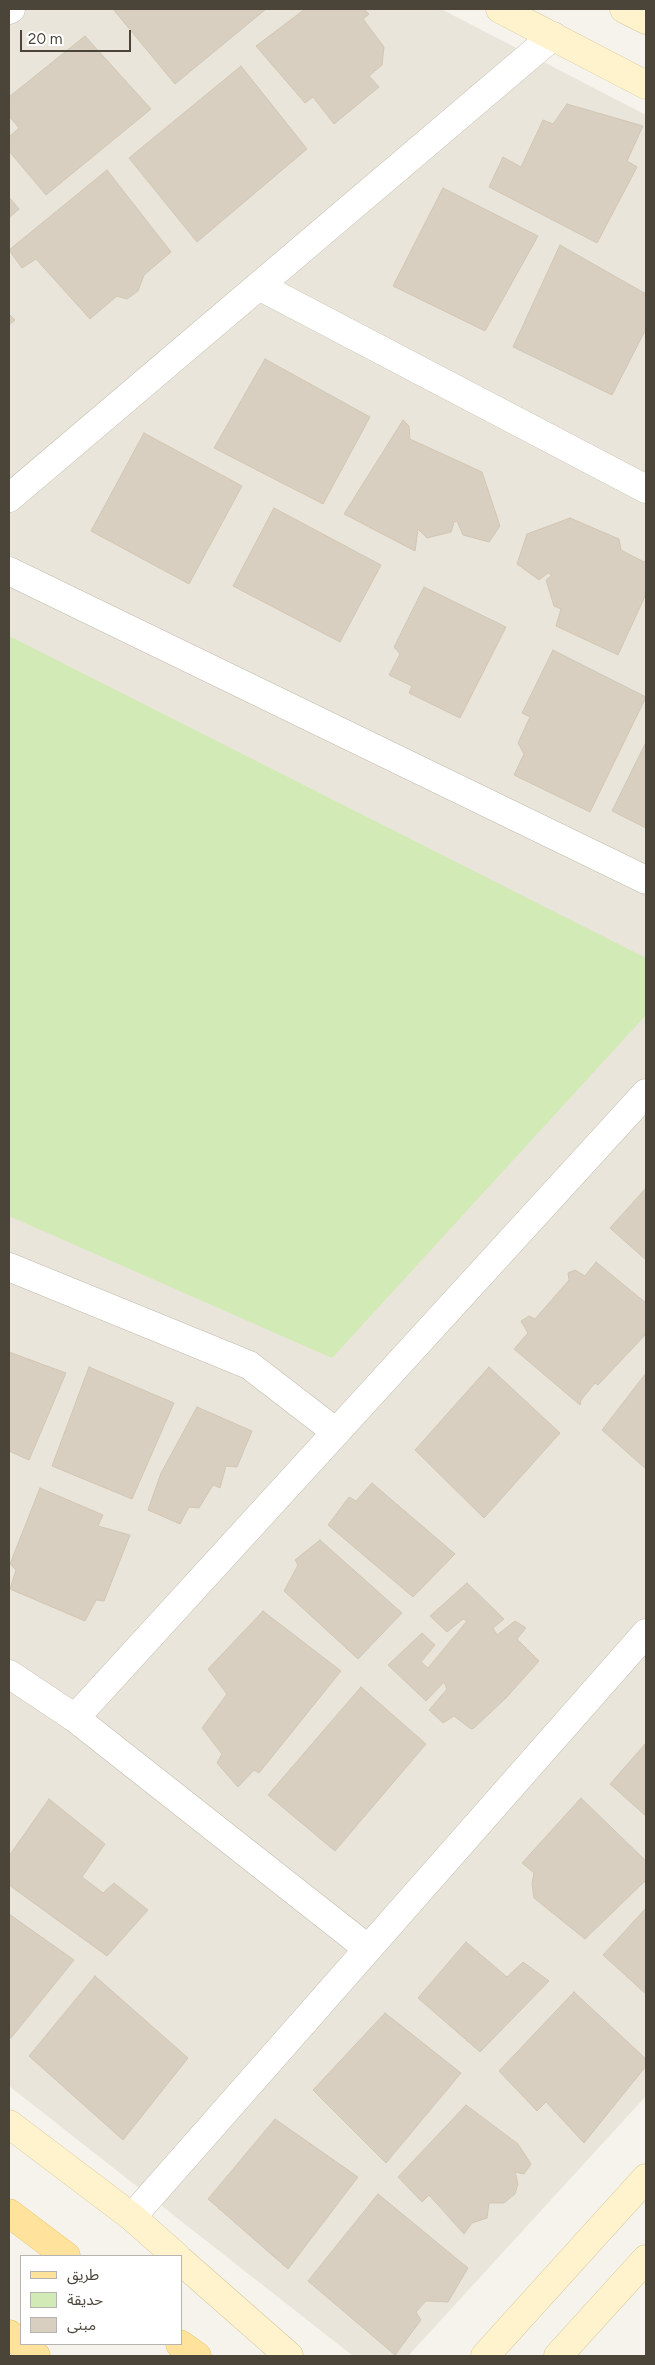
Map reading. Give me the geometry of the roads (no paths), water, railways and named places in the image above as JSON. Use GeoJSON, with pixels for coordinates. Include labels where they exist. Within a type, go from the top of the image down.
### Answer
{"type":"FeatureCollection","features":[{"type":"Feature","properties":{"kind":"main road"},"geometry":{"type":"LineString","coordinates":[[9,2212],[65,2255]]}},
{"type":"Feature","properties":{"kind":"main road"},"geometry":{"type":"LineString","coordinates":[[9,2334],[20,2343]]}},
{"type":"Feature","properties":{"kind":"main road"},"geometry":{"type":"LineString","coordinates":[[22,2345],[36,2356]]}},
{"type":"Feature","properties":{"kind":"main road"},"geometry":{"type":"LineString","coordinates":[[181,2345],[197,2356]]}},
{"type":"Feature","properties":{"kind":"street"},"geometry":{"type":"LineString","coordinates":[[500,9],[646,85]]}},
{"type":"Feature","properties":{"kind":"street"},"geometry":{"type":"LineString","coordinates":[[624,9],[646,20]]}},
{"type":"Feature","properties":{"kind":"street"},"geometry":{"type":"LineString","coordinates":[[9,498],[553,36]]}},
{"type":"Feature","properties":{"kind":"street"},"geometry":{"type":"LineString","coordinates":[[260,286],[646,489]]}},
{"type":"Feature","properties":{"kind":"street"},"geometry":{"type":"LineString","coordinates":[[9,571],[646,880]]}},
{"type":"Feature","properties":{"kind":"street"},"geometry":{"type":"LineString","coordinates":[[75,1718],[646,1093]]}},
{"type":"Feature","properties":{"kind":"street"},"geometry":{"type":"LineString","coordinates":[[9,1267],[249,1365],[336,1432]]}},
{"type":"Feature","properties":{"kind":"street"},"geometry":{"type":"LineString","coordinates":[[132,2217],[646,1633]]}},
{"type":"Feature","properties":{"kind":"street"},"geometry":{"type":"LineString","coordinates":[[9,1674],[75,1718],[367,1948]]}},
{"type":"Feature","properties":{"kind":"street"},"geometry":{"type":"LineString","coordinates":[[9,2124],[132,2217],[175,2255]]}},
{"type":"Feature","properties":{"kind":"street"},"geometry":{"type":"LineString","coordinates":[[485,2356],[646,2178]]}},
{"type":"Feature","properties":{"kind":"street"},"geometry":{"type":"LineString","coordinates":[[558,2356],[646,2259]]}},
{"type":"Feature","properties":{"kind":"street"},"geometry":{"type":"LineString","coordinates":[[182,2262],[289,2356]]}}]}
